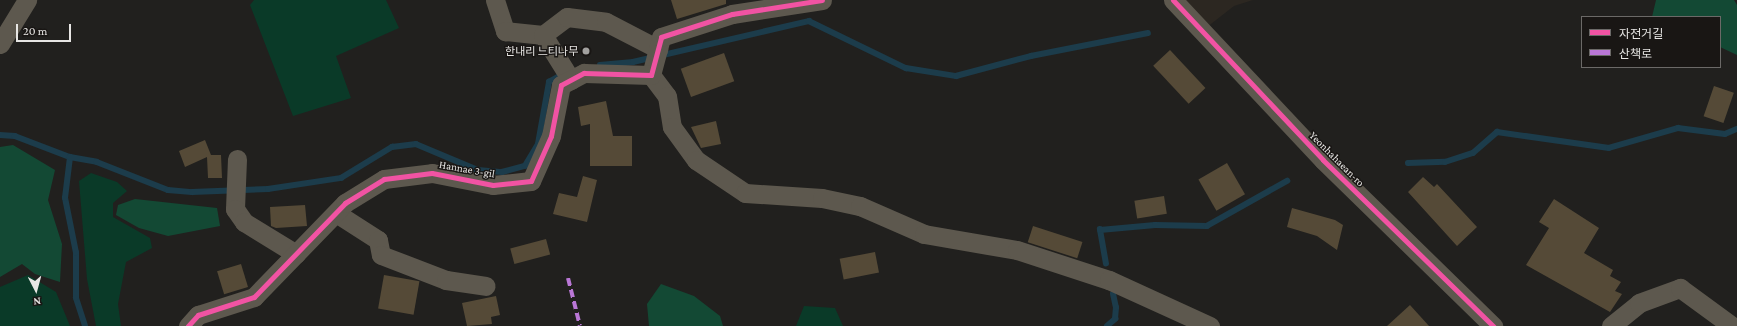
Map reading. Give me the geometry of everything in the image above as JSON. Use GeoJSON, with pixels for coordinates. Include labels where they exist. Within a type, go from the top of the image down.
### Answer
{"type":"FeatureCollection","features":[{"type":"Feature","properties":{"kind":"street"},"geometry":{"type":"LineString","coordinates":[[0,44],[27,0]]}},
{"type":"Feature","properties":{"kind":"street"},"geometry":{"type":"LineString","coordinates":[[495,0],[505,31],[543,35],[567,17],[606,22],[658,49]]}},
{"type":"Feature","properties":{"kind":"street"},"geometry":{"type":"LineString","coordinates":[[651,75],[661,37],[732,14],[822,0]]}},
{"type":"Feature","properties":{"kind":"street","name":"Yeonhahaean-ro"},"geometry":{"type":"LineString","coordinates":[[1173,0],[1323,160],[1493,326]]}},
{"type":"Feature","properties":{"kind":"street"},"geometry":{"type":"LineString","coordinates":[[543,35],[570,80],[584,73],[651,75]]}},
{"type":"Feature","properties":{"kind":"street"},"geometry":{"type":"LineString","coordinates":[[651,75],[667,96],[672,127],[696,160],[745,193],[822,198],[860,206],[924,234],[1017,250],[1109,280],[1210,326]]}},
{"type":"Feature","properties":{"kind":"street","name":"Hannae 3-gil"},"geometry":{"type":"LineString","coordinates":[[188,326],[198,315],[254,297],[345,204],[384,179],[432,173],[493,184],[531,181],[551,136],[561,85],[570,80]]}},
{"type":"Feature","properties":{"kind":"street"},"geometry":{"type":"LineString","coordinates":[[237,159],[235,209],[244,222],[296,254]]}},
{"type":"Feature","properties":{"kind":"street"},"geometry":{"type":"LineString","coordinates":[[336,213],[378,240],[380,255],[446,280],[486,286]]}},
{"type":"Feature","properties":{"kind":"street"},"geometry":{"type":"LineString","coordinates":[[1612,326],[1640,303],[1680,288],[1732,326]]}},
{"type":"Feature","properties":{"kind":"shaded area"},"geometry":{"type":"Polygon","coordinates":[[[1173,0],[1253,0],[1234,6],[1202,31],[1173,0]]]}},
{"type":"Feature","properties":{"kind":"green space"},"geometry":{"type":"Polygon","coordinates":[[[254,0],[386,0],[399,28],[336,56],[351,98],[293,116],[250,5],[254,0]]]}},
{"type":"Feature","properties":{"kind":"green space"},"geometry":{"type":"Polygon","coordinates":[[[1656,0],[1734,0],[1737,5],[1737,55],[1721,47],[1721,16],[1652,16],[1656,0]]]}},
{"type":"Feature","properties":{"kind":"green space"},"geometry":{"type":"Polygon","coordinates":[[[13,145],[55,170],[48,200],[62,244],[60,282],[35,274],[22,264],[0,277],[0,147],[13,145]]]}},
{"type":"Feature","properties":{"kind":"green space"},"geometry":{"type":"Polygon","coordinates":[[[91,173],[117,182],[127,191],[113,203],[113,217],[150,238],[152,248],[126,262],[118,304],[121,326],[96,326],[87,279],[79,181],[91,173]]]}},
{"type":"Feature","properties":{"kind":"green space"},"geometry":{"type":"Polygon","coordinates":[[[135,199],[217,208],[220,226],[168,236],[139,228],[116,215],[118,205],[135,199]]]}},
{"type":"Feature","properties":{"kind":"green space"},"geometry":{"type":"Polygon","coordinates":[[[28,275],[56,292],[70,326],[0,326],[0,287],[28,275]]]}},
{"type":"Feature","properties":{"kind":"green space"},"geometry":{"type":"Polygon","coordinates":[[[661,284],[694,296],[720,316],[723,326],[649,326],[647,304],[661,284]]]}},
{"type":"Feature","properties":{"kind":"green space"},"geometry":{"type":"Polygon","coordinates":[[[804,306],[835,308],[843,326],[796,326],[804,306]]]}},
{"type":"Feature","properties":{"kind":"building"},"geometry":{"type":"Polygon","coordinates":[[[671,0],[726,0],[726,4],[677,19],[671,0]]]}},
{"type":"Feature","properties":{"kind":"building"},"geometry":{"type":"Polygon","coordinates":[[[1170,50],[1205,88],[1189,104],[1153,66],[1170,50]]]}},
{"type":"Feature","properties":{"kind":"building"},"geometry":{"type":"Polygon","coordinates":[[[724,53],[734,81],[691,97],[681,69],[724,53]]]}},
{"type":"Feature","properties":{"kind":"building"},"geometry":{"type":"Polygon","coordinates":[[[1714,86],[1734,93],[1723,123],[1704,116],[1714,86]]]}},
{"type":"Feature","properties":{"kind":"building"},"geometry":{"type":"Polygon","coordinates":[[[606,101],[613,136],[632,136],[632,166],[590,166],[590,124],[581,126],[578,107],[606,101]]]}},
{"type":"Feature","properties":{"kind":"building"},"geometry":{"type":"Polygon","coordinates":[[[716,121],[721,144],[701,148],[691,127],[716,121]]]}},
{"type":"Feature","properties":{"kind":"building"},"geometry":{"type":"Polygon","coordinates":[[[205,140],[211,155],[221,155],[222,178],[208,178],[207,157],[185,167],[179,151],[205,140]]]}},
{"type":"Feature","properties":{"kind":"building"},"geometry":{"type":"Polygon","coordinates":[[[1227,163],[1245,194],[1216,211],[1198,180],[1227,163]]]}},
{"type":"Feature","properties":{"kind":"building"},"geometry":{"type":"Polygon","coordinates":[[[583,176],[597,180],[587,222],[553,214],[559,193],[577,197],[583,176]]]}},
{"type":"Feature","properties":{"kind":"building"},"geometry":{"type":"Polygon","coordinates":[[[1423,177],[1434,187],[1437,184],[1477,227],[1457,246],[1408,192],[1423,177]]]}},
{"type":"Feature","properties":{"kind":"building"},"geometry":{"type":"Polygon","coordinates":[[[1164,196],[1167,214],[1137,218],[1134,201],[1164,196]]]}},
{"type":"Feature","properties":{"kind":"building"},"geometry":{"type":"Polygon","coordinates":[[[1554,199],[1599,228],[1584,253],[1613,270],[1610,276],[1621,282],[1615,291],[1622,294],[1610,312],[1526,265],[1549,228],[1539,222],[1554,199]]]}},
{"type":"Feature","properties":{"kind":"building"},"geometry":{"type":"Polygon","coordinates":[[[305,205],[307,226],[276,228],[271,226],[270,207],[305,205]]]}},
{"type":"Feature","properties":{"kind":"building"},"geometry":{"type":"Polygon","coordinates":[[[1292,208],[1335,220],[1343,225],[1337,250],[1317,236],[1287,227],[1292,208]]]}},
{"type":"Feature","properties":{"kind":"building"},"geometry":{"type":"Polygon","coordinates":[[[1033,226],[1082,242],[1077,258],[1028,242],[1033,226]]]}},
{"type":"Feature","properties":{"kind":"building"},"geometry":{"type":"Polygon","coordinates":[[[546,239],[550,254],[514,264],[510,249],[546,239]]]}},
{"type":"Feature","properties":{"kind":"building"},"geometry":{"type":"Polygon","coordinates":[[[875,252],[879,273],[844,279],[840,259],[875,252]]]}},
{"type":"Feature","properties":{"kind":"building"},"geometry":{"type":"Polygon","coordinates":[[[241,264],[248,287],[224,294],[217,271],[241,264]]]}},
{"type":"Feature","properties":{"kind":"building"},"geometry":{"type":"Polygon","coordinates":[[[384,275],[419,281],[414,315],[378,308],[384,275]]]}},
{"type":"Feature","properties":{"kind":"building"},"geometry":{"type":"Polygon","coordinates":[[[496,296],[500,315],[491,317],[492,324],[467,326],[462,303],[496,296]]]}},
{"type":"Feature","properties":{"kind":"building"},"geometry":{"type":"Polygon","coordinates":[[[1410,305],[1429,326],[1387,326],[1410,305]]]}},
{"type":"Feature","properties":{"kind":"waterway"},"geometry":{"type":"LineString","coordinates":[[600,65],[633,62],[809,21],[906,68],[956,76],[1031,56],[1148,33]]}},
{"type":"Feature","properties":{"kind":"waterway"},"geometry":{"type":"LineString","coordinates":[[85,326],[76,298],[76,253],[65,198],[70,157],[97,162],[168,190],[192,192],[268,189],[341,178],[392,147],[416,144],[478,170],[502,172],[525,166],[538,144],[549,82],[560,76]]}},
{"type":"Feature","properties":{"kind":"waterway"},"geometry":{"type":"LineString","coordinates":[[1408,163],[1445,162],[1473,153],[1497,132],[1609,148],[1678,128],[1725,134],[1737,129]]}},
{"type":"Feature","properties":{"kind":"waterway"},"geometry":{"type":"LineString","coordinates":[[0,135],[15,136],[70,157]]}},
{"type":"Feature","properties":{"kind":"waterway"},"geometry":{"type":"LineString","coordinates":[[1106,264],[1100,230],[1155,225],[1207,226],[1287,181]]}},
{"type":"Feature","properties":{"kind":"waterway"},"geometry":{"type":"LineString","coordinates":[[1107,326],[1115,319],[1116,308],[1113,294]]}},
{"type":"Feature","properties":{"kind":"marked path"},"geometry":{"type":"LineString","coordinates":[[568,278],[580,326]]}},
{"type":"Feature","properties":{"kind":"cycle path"},"geometry":{"type":"LineString","coordinates":[[188,326],[198,315],[254,297],[345,203],[384,179],[432,173],[493,185],[531,181],[551,136],[561,85],[584,73],[651,75],[661,37],[732,14],[822,0]]}},
{"type":"Feature","properties":{"kind":"cycle path"},"geometry":{"type":"LineString","coordinates":[[1173,0],[1323,160],[1493,326]]}},
{"type":"Feature","properties":{"kind":"place","name":"한내리 느티나무"},"geometry":{"type":"Point","coordinates":[586,51]}}]}
